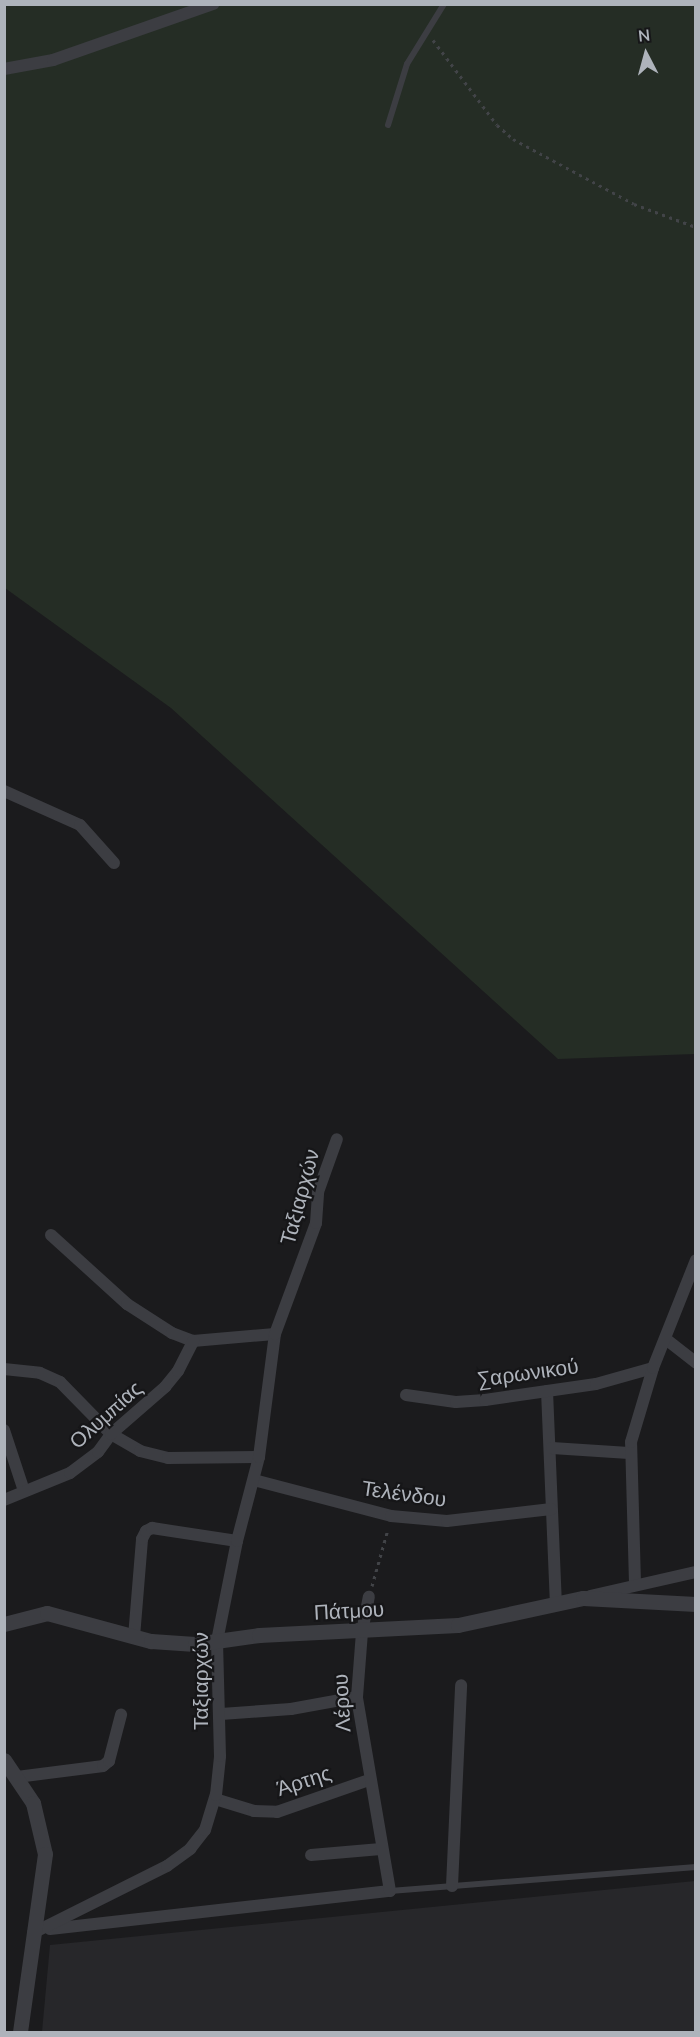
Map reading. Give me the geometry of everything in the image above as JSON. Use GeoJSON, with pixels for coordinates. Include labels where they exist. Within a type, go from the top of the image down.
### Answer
{"type":"FeatureCollection","features":[{"type":"Feature","properties":{"kind":"street"},"geometry":{"type":"LineString","coordinates":[[4,69],[53,60],[213,4]]}},
{"type":"Feature","properties":{"kind":"street"},"geometry":{"type":"LineString","coordinates":[[4,791],[80,825],[114,862]]}},
{"type":"Feature","properties":{"kind":"street","name":"Ταξιαρχών"},"geometry":{"type":"LineString","coordinates":[[36,1932],[167,1866],[190,1849],[205,1830],[215,1799],[221,1714],[217,1641],[237,1541],[259,1457],[275,1334],[316,1223],[318,1192],[337,1139]]}},
{"type":"Feature","properties":{"kind":"street"},"geometry":{"type":"LineString","coordinates":[[51,1234],[134,1309],[193,1341],[275,1334]]}},
{"type":"Feature","properties":{"kind":"street"},"geometry":{"type":"LineString","coordinates":[[635,1583],[629,1453],[654,1368],[667,1340],[696,1260]]}},
{"type":"Feature","properties":{"kind":"street"},"geometry":{"type":"LineString","coordinates":[[667,1340],[696,1364]]}},
{"type":"Feature","properties":{"kind":"street","name":"Ολυμπίας"},"geometry":{"type":"LineString","coordinates":[[4,1500],[69,1473],[98,1452],[111,1434],[165,1387],[178,1371],[193,1341]]}},
{"type":"Feature","properties":{"kind":"street","name":"Σαρωνικού"},"geometry":{"type":"LineString","coordinates":[[406,1395],[456,1402],[596,1384],[654,1368]]}},
{"type":"Feature","properties":{"kind":"street"},"geometry":{"type":"LineString","coordinates":[[4,1370],[40,1373],[60,1382],[111,1434],[140,1451],[168,1458],[259,1457]]}},
{"type":"Feature","properties":{"kind":"street"},"geometry":{"type":"LineString","coordinates":[[547,1391],[552,1448],[551,1509],[556,1604]]}},
{"type":"Feature","properties":{"kind":"street"},"geometry":{"type":"LineString","coordinates":[[4,1430],[24,1491]]}},
{"type":"Feature","properties":{"kind":"street"},"geometry":{"type":"LineString","coordinates":[[552,1448],[629,1453]]}},
{"type":"Feature","properties":{"kind":"street","name":"Τελένδου"},"geometry":{"type":"LineString","coordinates":[[254,1480],[391,1516],[447,1521],[551,1509]]}},
{"type":"Feature","properties":{"kind":"street"},"geometry":{"type":"LineString","coordinates":[[134,1637],[142,1539],[146,1531],[152,1528],[237,1541]]}},
{"type":"Feature","properties":{"kind":"street","name":"Πάτμου"},"geometry":{"type":"LineString","coordinates":[[4,1624],[47,1614],[165,1644],[458,1625],[583,1598],[635,1583],[696,1572]]}},
{"type":"Feature","properties":{"kind":"street","name":"Λέρου"},"geometry":{"type":"LineString","coordinates":[[369,1597],[362,1632],[357,1697],[369,1780],[390,1891]]}},
{"type":"Feature","properties":{"kind":"street"},"geometry":{"type":"LineString","coordinates":[[583,1598],[696,1604]]}},
{"type":"Feature","properties":{"kind":"street"},"geometry":{"type":"LineString","coordinates":[[452,1886],[461,1685]]}},
{"type":"Feature","properties":{"kind":"street"},"geometry":{"type":"LineString","coordinates":[[221,1714],[291,1709],[357,1697]]}},
{"type":"Feature","properties":{"kind":"street"},"geometry":{"type":"LineString","coordinates":[[17,1777],[103,1766],[109,1761],[121,1715]]}},
{"type":"Feature","properties":{"kind":"street"},"geometry":{"type":"LineString","coordinates":[[4,1760],[17,1777],[39,1819],[45,1854],[36,1932],[20,2032]]}},
{"type":"Feature","properties":{"kind":"street","name":"Άρτης"},"geometry":{"type":"LineString","coordinates":[[215,1799],[254,1811],[276,1812],[369,1780]]}},
{"type":"Feature","properties":{"kind":"street"},"geometry":{"type":"LineString","coordinates":[[311,1855],[381,1849]]}},
{"type":"Feature","properties":{"kind":"street"},"geometry":{"type":"LineString","coordinates":[[36,1932],[390,1891]]}},
{"type":"Feature","properties":{"kind":"lane"},"geometry":{"type":"LineString","coordinates":[[388,125],[403,74],[444,4]]}},
{"type":"Feature","properties":{"kind":"lane"},"geometry":{"type":"LineString","coordinates":[[390,1891],[696,1867]]}},
{"type":"Feature","properties":{"kind":"path"},"geometry":{"type":"LineString","coordinates":[[427,32],[497,125],[513,139],[634,204],[696,227]]}},
{"type":"Feature","properties":{"kind":"path"},"geometry":{"type":"LineString","coordinates":[[369,1597],[391,1516]]}},
{"type":"Feature","properties":{"kind":"shaded area"},"geometry":{"type":"Polygon","coordinates":[[[5,5],[695,5],[695,1054],[558,1059],[171,708],[5,588],[5,5]]]}},
{"type":"Feature","properties":{"kind":"shaded area"},"geometry":{"type":"Polygon","coordinates":[[[695,1881],[695,2032],[42,2032],[50,1945],[695,1881]]]}}]}
